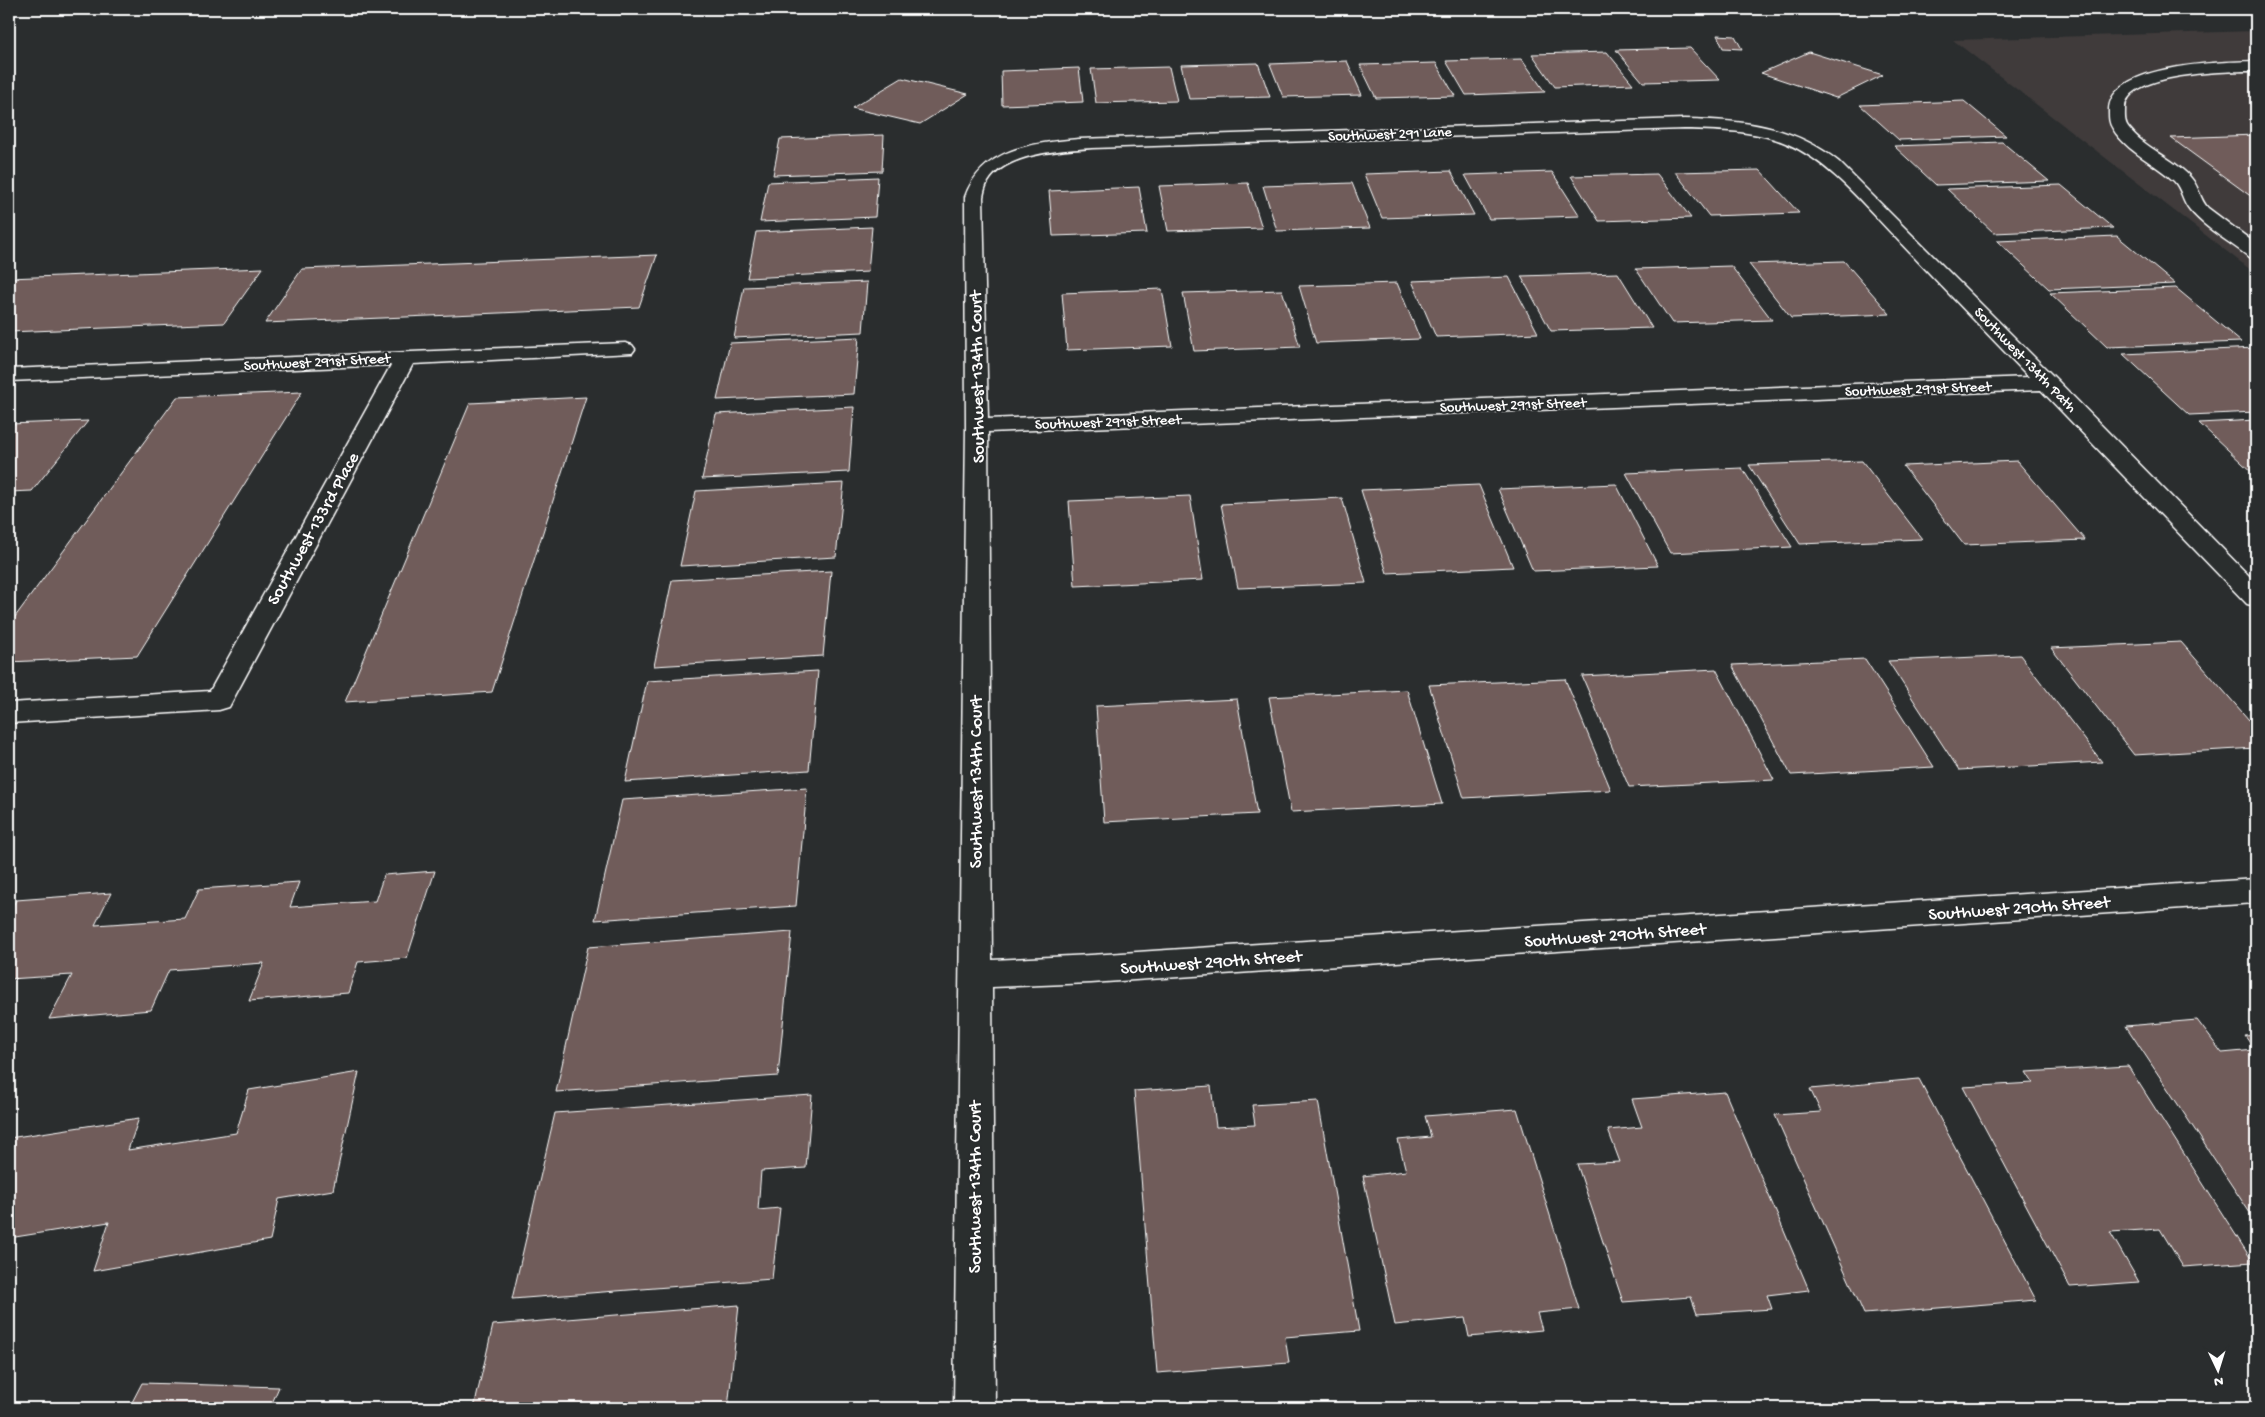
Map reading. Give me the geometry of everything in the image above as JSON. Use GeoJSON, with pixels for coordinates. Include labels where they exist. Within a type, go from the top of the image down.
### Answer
{"type":"FeatureCollection","features":[{"type":"Feature","properties":{"kind":"street"},"geometry":{"type":"LineString","coordinates":[[2256,66],[2192,69],[2165,73],[2143,81],[2126,92],[2116,106],[2117,122],[2132,139],[2185,182],[2196,205],[2256,253]]}},
{"type":"Feature","properties":{"kind":"street","name":"Southwest 291 Lane"},"geometry":{"type":"LineString","coordinates":[[998,164],[1026,152],[1058,145],[1092,143],[1684,124],[1752,128],[1784,136]]}},
{"type":"Feature","properties":{"kind":"street","name":"Southwest 134th Path"},"geometry":{"type":"LineString","coordinates":[[1784,136],[1809,148],[1854,184],[2049,382],[2256,598]]}},
{"type":"Feature","properties":{"kind":"street","name":"Southwest 134th Court"},"geometry":{"type":"LineString","coordinates":[[974,1408],[977,426],[974,197],[981,179],[998,164]]}},
{"type":"Feature","properties":{"kind":"street","name":"Southwest 291st Street"},"geometry":{"type":"LineString","coordinates":[[9,374],[625,349]]}},
{"type":"Feature","properties":{"kind":"street","name":"Southwest 133rd Place"},"geometry":{"type":"LineString","coordinates":[[9,713],[219,700],[406,357]]}},
{"type":"Feature","properties":{"kind":"street","name":"Southwest 291st Street"},"geometry":{"type":"LineString","coordinates":[[977,426],[2049,382]]}},
{"type":"Feature","properties":{"kind":"street","name":"Southwest 290th Street"},"geometry":{"type":"LineString","coordinates":[[974,974],[1101,968],[2256,892]]}},
{"type":"Feature","properties":{"kind":"shaded area"},"geometry":{"type":"Polygon","coordinates":[[[2256,31],[2256,274],[1953,40],[2256,31]]]}},
{"type":"Feature","properties":{"kind":"building"},"geometry":{"type":"Polygon","coordinates":[[[1717,35],[1735,36],[1742,49],[1723,48],[1717,35]]]}},
{"type":"Feature","properties":{"kind":"building"},"geometry":{"type":"Polygon","coordinates":[[[1690,48],[1720,80],[1643,82],[1616,50],[1690,48]]]}},
{"type":"Feature","properties":{"kind":"building"},"geometry":{"type":"Polygon","coordinates":[[[1607,52],[1633,84],[1555,87],[1532,54],[1607,52]]]}},
{"type":"Feature","properties":{"kind":"building"},"geometry":{"type":"Polygon","coordinates":[[[1809,52],[1883,75],[1836,98],[1761,73],[1809,52]]]}},
{"type":"Feature","properties":{"kind":"building"},"geometry":{"type":"Polygon","coordinates":[[[1522,59],[1545,92],[1466,95],[1446,61],[1522,59]]]}},
{"type":"Feature","properties":{"kind":"building"},"geometry":{"type":"Polygon","coordinates":[[[1347,61],[1362,95],[1283,97],[1270,64],[1347,61]]]}},
{"type":"Feature","properties":{"kind":"building"},"geometry":{"type":"Polygon","coordinates":[[[1258,63],[1270,97],[1189,99],[1181,65],[1258,63]]]}},
{"type":"Feature","properties":{"kind":"building"},"geometry":{"type":"Polygon","coordinates":[[[1436,63],[1455,96],[1376,98],[1360,65],[1436,63]]]}},
{"type":"Feature","properties":{"kind":"building"},"geometry":{"type":"Polygon","coordinates":[[[1169,67],[1177,101],[1096,103],[1091,69],[1169,67]]]}},
{"type":"Feature","properties":{"kind":"building"},"geometry":{"type":"Polygon","coordinates":[[[1079,68],[1083,102],[1002,105],[1001,71],[1079,68]]]}},
{"type":"Feature","properties":{"kind":"building"},"geometry":{"type":"Polygon","coordinates":[[[902,78],[968,94],[920,124],[852,108],[902,78]]]}},
{"type":"Feature","properties":{"kind":"building"},"geometry":{"type":"Polygon","coordinates":[[[1964,101],[2006,136],[1899,140],[1860,105],[1964,101]]]}},
{"type":"Feature","properties":{"kind":"building"},"geometry":{"type":"Polygon","coordinates":[[[884,135],[882,171],[773,175],[780,139],[884,135]]]}},
{"type":"Feature","properties":{"kind":"building"},"geometry":{"type":"Polygon","coordinates":[[[2256,135],[2256,200],[2171,138],[2256,135]]]}},
{"type":"Feature","properties":{"kind":"building"},"geometry":{"type":"Polygon","coordinates":[[[2002,142],[2049,181],[1936,185],[1894,146],[2002,142]]]}},
{"type":"Feature","properties":{"kind":"building"},"geometry":{"type":"Polygon","coordinates":[[[1760,170],[1799,213],[1709,216],[1675,172],[1760,170]]]}},
{"type":"Feature","properties":{"kind":"building"},"geometry":{"type":"Polygon","coordinates":[[[1451,171],[1474,215],[1382,218],[1364,174],[1451,171]]]}},
{"type":"Feature","properties":{"kind":"building"},"geometry":{"type":"Polygon","coordinates":[[[1552,172],[1580,216],[1489,219],[1465,175],[1552,172]]]}},
{"type":"Feature","properties":{"kind":"building"},"geometry":{"type":"Polygon","coordinates":[[[1657,174],[1691,218],[1599,221],[1571,176],[1657,174]]]}},
{"type":"Feature","properties":{"kind":"building"},"geometry":{"type":"Polygon","coordinates":[[[878,177],[875,217],[760,222],[768,182],[878,177]]]}},
{"type":"Feature","properties":{"kind":"building"},"geometry":{"type":"Polygon","coordinates":[[[1248,183],[1262,228],[1168,231],[1159,186],[1248,183]]]}},
{"type":"Feature","properties":{"kind":"building"},"geometry":{"type":"Polygon","coordinates":[[[1352,183],[1370,228],[1277,231],[1263,186],[1352,183]]]}},
{"type":"Feature","properties":{"kind":"building"},"geometry":{"type":"Polygon","coordinates":[[[2061,185],[2113,228],[1994,233],[1947,189],[2061,185]]]}},
{"type":"Feature","properties":{"kind":"building"},"geometry":{"type":"Polygon","coordinates":[[[1139,187],[1147,233],[1053,236],[1049,191],[1139,187]]]}},
{"type":"Feature","properties":{"kind":"building"},"geometry":{"type":"Polygon","coordinates":[[[872,227],[868,272],[747,278],[756,232],[872,227]]]}},
{"type":"Feature","properties":{"kind":"building"},"geometry":{"type":"Polygon","coordinates":[[[2117,236],[2175,284],[2049,289],[1997,241],[2117,236]]]}},
{"type":"Feature","properties":{"kind":"building"},"geometry":{"type":"Polygon","coordinates":[[[657,255],[639,307],[265,323],[302,269],[657,255]]]}},
{"type":"Feature","properties":{"kind":"building"},"geometry":{"type":"Polygon","coordinates":[[[1844,261],[1890,314],[1791,318],[1749,264],[1844,261]]]}},
{"type":"Feature","properties":{"kind":"building"},"geometry":{"type":"Polygon","coordinates":[[[1731,266],[1772,320],[1672,323],[1636,269],[1731,266]]]}},
{"type":"Feature","properties":{"kind":"building"},"geometry":{"type":"Polygon","coordinates":[[[263,268],[224,323],[9,332],[9,278],[263,268]]]}},
{"type":"Feature","properties":{"kind":"building"},"geometry":{"type":"Polygon","coordinates":[[[1618,273],[1652,328],[1551,331],[1521,276],[1618,273]]]}},
{"type":"Feature","properties":{"kind":"building"},"geometry":{"type":"Polygon","coordinates":[[[1509,277],[1538,333],[1436,337],[1412,281],[1509,277]]]}},
{"type":"Feature","properties":{"kind":"building"},"geometry":{"type":"Polygon","coordinates":[[[867,282],[863,332],[734,338],[744,287],[867,282]]]}},
{"type":"Feature","properties":{"kind":"building"},"geometry":{"type":"Polygon","coordinates":[[[1397,283],[1420,339],[1316,343],[1299,286],[1397,283]]]}},
{"type":"Feature","properties":{"kind":"building"},"geometry":{"type":"Polygon","coordinates":[[[2176,288],[2241,342],[2107,347],[2050,293],[2176,288]]]}},
{"type":"Feature","properties":{"kind":"building"},"geometry":{"type":"Polygon","coordinates":[[[1162,289],[1172,346],[1067,350],[1062,293],[1162,289]]]}},
{"type":"Feature","properties":{"kind":"building"},"geometry":{"type":"Polygon","coordinates":[[[1282,290],[1300,347],[1194,351],[1183,293],[1282,290]]]}},
{"type":"Feature","properties":{"kind":"building"},"geometry":{"type":"Polygon","coordinates":[[[859,337],[854,394],[717,400],[730,343],[859,337]]]}},
{"type":"Feature","properties":{"kind":"building"},"geometry":{"type":"Polygon","coordinates":[[[2256,348],[2256,412],[2189,415],[2123,354],[2256,348]]]}},
{"type":"Feature","properties":{"kind":"building"},"geometry":{"type":"Polygon","coordinates":[[[302,392],[137,656],[9,662],[9,625],[177,397],[302,392]]]}},
{"type":"Feature","properties":{"kind":"building"},"geometry":{"type":"Polygon","coordinates":[[[586,397],[492,692],[345,702],[470,403],[586,397]]]}},
{"type":"Feature","properties":{"kind":"building"},"geometry":{"type":"Polygon","coordinates":[[[854,407],[849,472],[702,479],[716,414],[854,407]]]}},
{"type":"Feature","properties":{"kind":"building"},"geometry":{"type":"Polygon","coordinates":[[[2256,420],[2256,476],[2199,423],[2256,420]]]}},
{"type":"Feature","properties":{"kind":"building"},"geometry":{"type":"Polygon","coordinates":[[[88,421],[32,491],[9,492],[9,424],[88,421]]]}},
{"type":"Feature","properties":{"kind":"building"},"geometry":{"type":"Polygon","coordinates":[[[1862,461],[1922,539],[1800,544],[1749,465],[1862,461]]]}},
{"type":"Feature","properties":{"kind":"building"},"geometry":{"type":"Polygon","coordinates":[[[2017,461],[2085,540],[1964,545],[1903,466],[2017,461]]]}},
{"type":"Feature","properties":{"kind":"building"},"geometry":{"type":"Polygon","coordinates":[[[1742,468],[1792,547],[1670,553],[1626,473],[1742,468]]]}},
{"type":"Feature","properties":{"kind":"building"},"geometry":{"type":"Polygon","coordinates":[[[844,483],[836,557],[680,566],[696,491],[844,483]]]}},
{"type":"Feature","properties":{"kind":"building"},"geometry":{"type":"Polygon","coordinates":[[[1616,484],[1658,566],[1533,571],[1498,489],[1616,484]]]}},
{"type":"Feature","properties":{"kind":"building"},"geometry":{"type":"Polygon","coordinates":[[[1479,485],[1513,567],[1387,573],[1361,490],[1479,485]]]}},
{"type":"Feature","properties":{"kind":"building"},"geometry":{"type":"Polygon","coordinates":[[[1190,496],[1203,580],[1075,586],[1069,501],[1190,496]]]}},
{"type":"Feature","properties":{"kind":"building"},"geometry":{"type":"Polygon","coordinates":[[[1342,498],[1366,583],[1238,588],[1221,504],[1342,498]]]}},
{"type":"Feature","properties":{"kind":"building"},"geometry":{"type":"Polygon","coordinates":[[[831,571],[823,656],[654,666],[672,580],[831,571]]]}},
{"type":"Feature","properties":{"kind":"building"},"geometry":{"type":"Polygon","coordinates":[[[2181,642],[2256,728],[2256,748],[2134,755],[2051,648],[2181,642]]]}},
{"type":"Feature","properties":{"kind":"building"},"geometry":{"type":"Polygon","coordinates":[[[2020,655],[2102,762],[1959,770],[1888,661],[2020,655]]]}},
{"type":"Feature","properties":{"kind":"building"},"geometry":{"type":"Polygon","coordinates":[[[1865,659],[1934,767],[1791,775],[1732,665],[1865,659]]]}},
{"type":"Feature","properties":{"kind":"building"},"geometry":{"type":"Polygon","coordinates":[[[1716,669],[1774,780],[1629,787],[1582,676],[1716,669]]]}},
{"type":"Feature","properties":{"kind":"building"},"geometry":{"type":"Polygon","coordinates":[[[818,671],[809,770],[625,782],[647,681],[818,671]]]}},
{"type":"Feature","properties":{"kind":"building"},"geometry":{"type":"Polygon","coordinates":[[[1565,679],[1611,790],[1464,798],[1429,685],[1565,679]]]}},
{"type":"Feature","properties":{"kind":"building"},"geometry":{"type":"Polygon","coordinates":[[[1407,690],[1442,804],[1291,812],[1269,697],[1407,690]]]}},
{"type":"Feature","properties":{"kind":"building"},"geometry":{"type":"Polygon","coordinates":[[[1237,699],[1257,814],[1104,822],[1096,706],[1237,699]]]}},
{"type":"Feature","properties":{"kind":"building"},"geometry":{"type":"Polygon","coordinates":[[[807,788],[796,906],[595,920],[622,800],[807,788]]]}},
{"type":"Feature","properties":{"kind":"building"},"geometry":{"type":"Polygon","coordinates":[[[435,871],[407,958],[358,962],[348,993],[249,1001],[264,963],[169,970],[151,1010],[49,1019],[72,975],[9,979],[9,913],[16,900],[111,893],[95,925],[185,919],[199,889],[299,882],[290,907],[375,901],[384,875],[435,871]]]}},
{"type":"Feature","properties":{"kind":"building"},"geometry":{"type":"Polygon","coordinates":[[[792,932],[778,1076],[556,1092],[588,947],[792,932]]]}},
{"type":"Feature","properties":{"kind":"building"},"geometry":{"type":"Polygon","coordinates":[[[2197,1020],[2222,1053],[2255,1050],[2245,1036],[2256,1035],[2256,1222],[2126,1026],[2197,1020]]]}},
{"type":"Feature","properties":{"kind":"building"},"geometry":{"type":"Polygon","coordinates":[[[2128,1066],[2253,1262],[2183,1267],[2160,1229],[2110,1232],[2139,1282],[2070,1287],[1963,1087],[2033,1083],[2026,1072],[2128,1066]]]}},
{"type":"Feature","properties":{"kind":"building"},"geometry":{"type":"Polygon","coordinates":[[[359,1072],[333,1190],[279,1199],[270,1240],[93,1271],[109,1222],[9,1238],[9,1138],[139,1118],[128,1150],[236,1133],[249,1090],[359,1072]]]}},
{"type":"Feature","properties":{"kind":"building"},"geometry":{"type":"Polygon","coordinates":[[[1919,1079],[2036,1300],[1864,1314],[1775,1115],[1821,1112],[1810,1089],[1919,1079]]]}},
{"type":"Feature","properties":{"kind":"building"},"geometry":{"type":"Polygon","coordinates":[[[1211,1086],[1216,1127],[1255,1125],[1252,1105],[1318,1101],[1359,1331],[1285,1337],[1289,1363],[1157,1373],[1134,1091],[1211,1086]]]}},
{"type":"Feature","properties":{"kind":"building"},"geometry":{"type":"Polygon","coordinates":[[[1725,1092],[1809,1290],[1767,1295],[1772,1309],[1697,1314],[1691,1297],[1623,1302],[1577,1164],[1620,1162],[1608,1130],[1642,1127],[1632,1099],[1725,1092]]]}},
{"type":"Feature","properties":{"kind":"building"},"geometry":{"type":"Polygon","coordinates":[[[812,1095],[806,1168],[761,1171],[758,1210],[780,1208],[772,1279],[512,1299],[555,1113],[812,1095]]]}},
{"type":"Feature","properties":{"kind":"building"},"geometry":{"type":"Polygon","coordinates":[[[1517,1109],[1579,1309],[1537,1313],[1542,1330],[1469,1337],[1465,1318],[1395,1325],[1363,1176],[1406,1171],[1398,1140],[1431,1137],[1425,1116],[1517,1109]]]}},
{"type":"Feature","properties":{"kind":"building"},"geometry":{"type":"Polygon","coordinates":[[[739,1305],[728,1408],[474,1408],[493,1325],[739,1305]]]}},
{"type":"Feature","properties":{"kind":"building"},"geometry":{"type":"Polygon","coordinates":[[[142,1383],[279,1387],[270,1408],[129,1408],[142,1383]]]}}]}
